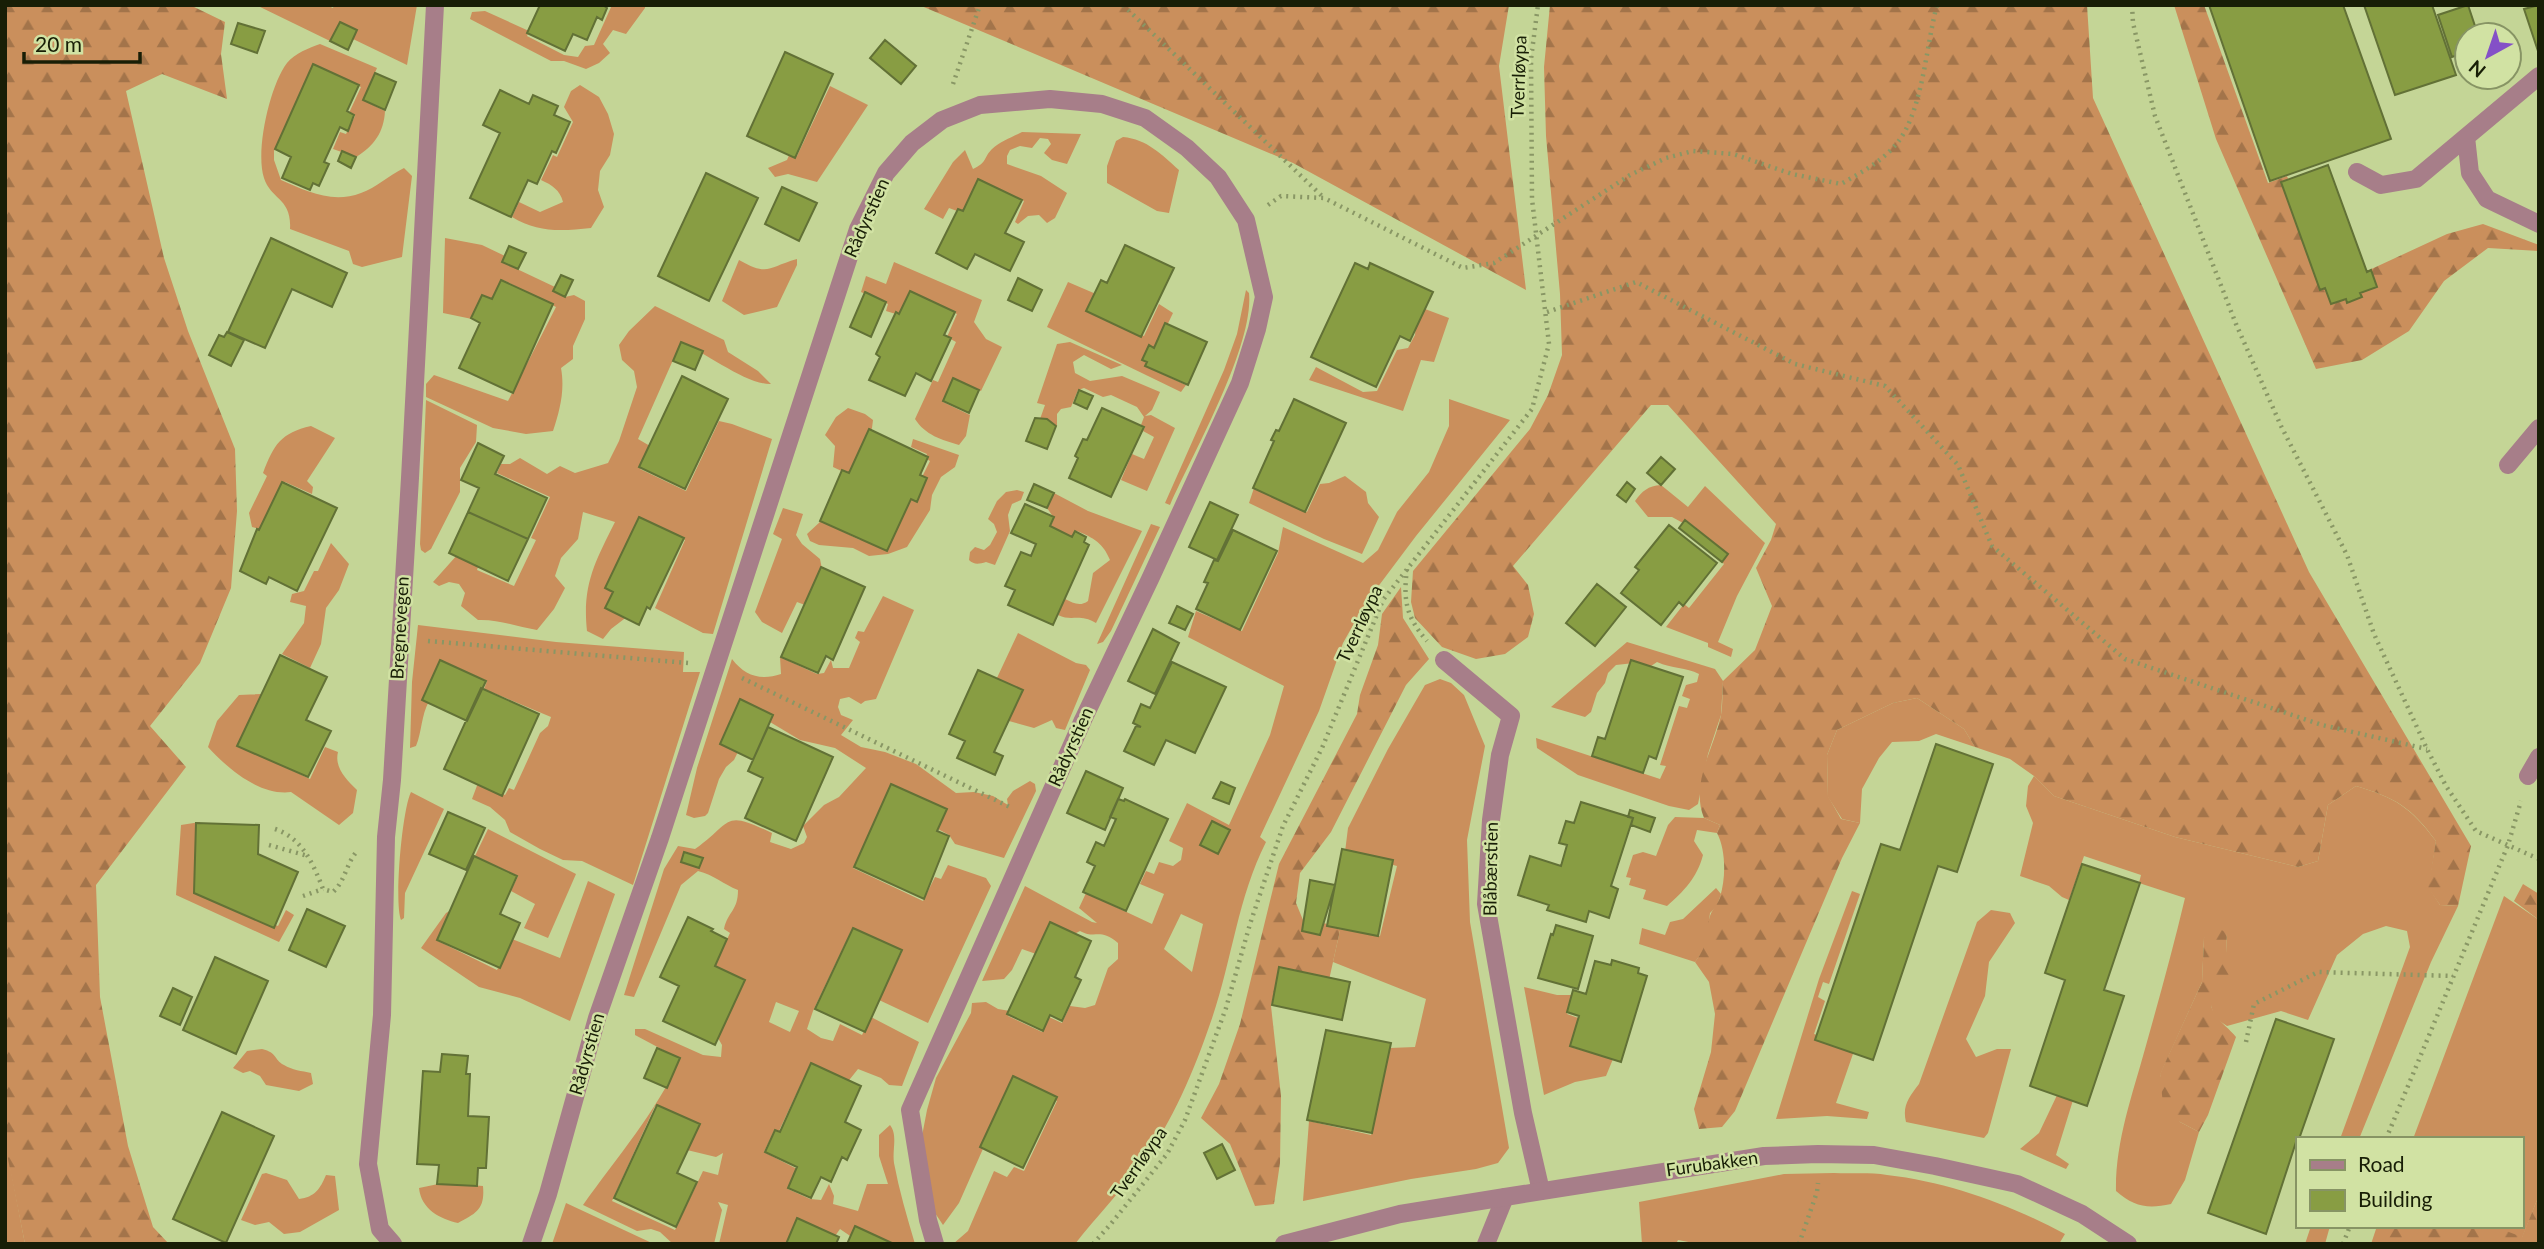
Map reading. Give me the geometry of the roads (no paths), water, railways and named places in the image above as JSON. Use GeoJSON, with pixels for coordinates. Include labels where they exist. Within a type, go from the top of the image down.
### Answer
{"type":"FeatureCollection","features":[{"type":"Feature","properties":{"kind":"street","name":"Bregnevegen"},"geometry":{"type":"LineString","coordinates":[[393,1244],[380,1229],[368,1164],[382,1015],[386,837],[392,780],[410,478],[435,5]]}},
{"type":"Feature","properties":{"kind":"street"},"geometry":{"type":"LineString","coordinates":[[2357,172],[2381,185],[2416,179],[2539,76]]}},
{"type":"Feature","properties":{"kind":"street","name":"Rådyrstien"},"geometry":{"type":"LineString","coordinates":[[531,1244],[548,1194],[597,1018],[653,860],[858,229],[886,173],[912,143],[942,120],[980,106],[1050,99],[1102,104],[1145,118],[1187,148],[1217,177],[1246,220],[1264,297],[1240,383],[1083,720],[910,1110],[928,1220],[935,1244]]}},
{"type":"Feature","properties":{"kind":"street"},"geometry":{"type":"LineString","coordinates":[[2466,136],[2470,173],[2487,200],[2539,224]]}},
{"type":"Feature","properties":{"kind":"street"},"geometry":{"type":"LineString","coordinates":[[2508,465],[2539,428]]}},
{"type":"Feature","properties":{"kind":"street","name":"Blåbærstien"},"geometry":{"type":"LineString","coordinates":[[1444,660],[1511,716],[1500,755],[1491,820],[1486,904],[1523,1113],[1541,1191]]}},
{"type":"Feature","properties":{"kind":"street"},"geometry":{"type":"LineString","coordinates":[[2528,776],[2539,757]]}},
{"type":"Feature","properties":{"kind":"street","name":"Furubakken"},"geometry":{"type":"LineString","coordinates":[[1284,1244],[1400,1214],[1764,1156],[1818,1154],[1874,1155],[2017,1184],[2082,1214],[2127,1244]]}},
{"type":"Feature","properties":{"kind":"street"},"geometry":{"type":"LineString","coordinates":[[1486,1244],[1505,1197]]}}]}
